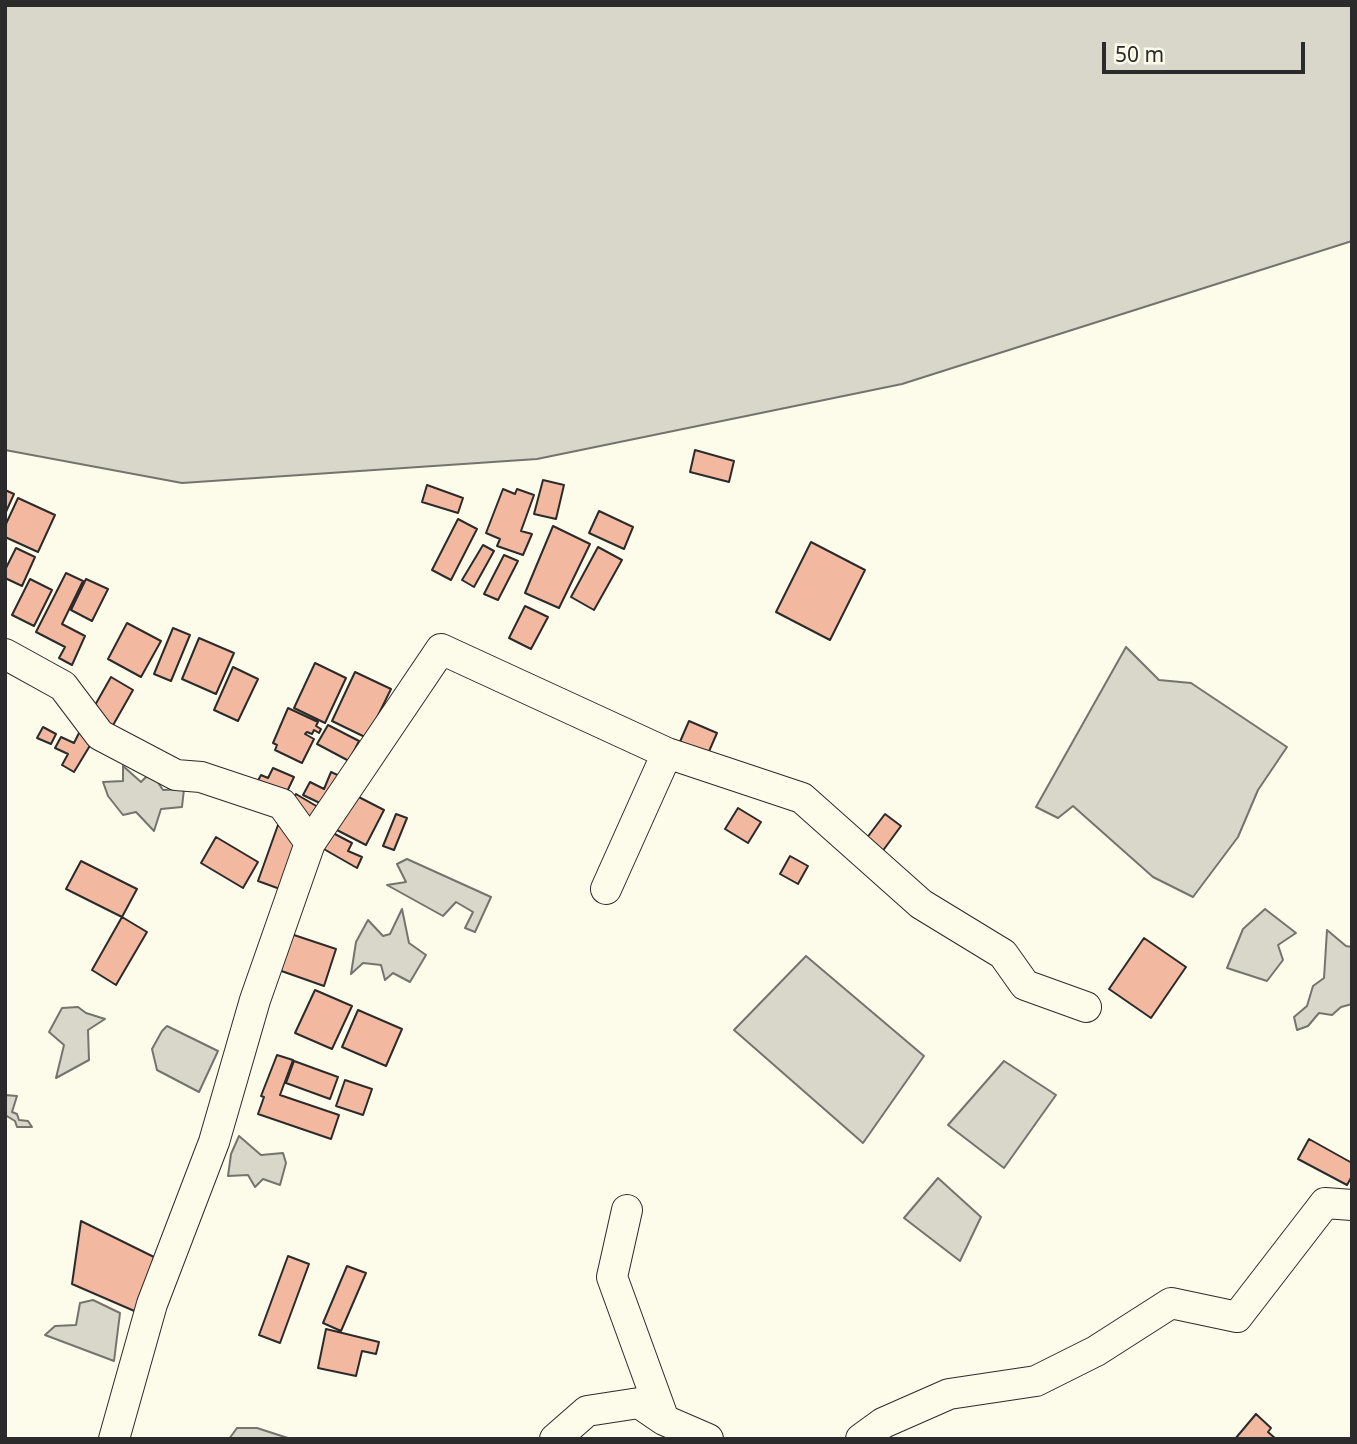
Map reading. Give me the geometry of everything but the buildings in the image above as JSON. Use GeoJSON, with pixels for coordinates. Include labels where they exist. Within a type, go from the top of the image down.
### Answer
{"type":"FeatureCollection","features":[{"type":"Feature","properties":{"kind":"street"},"geometry":{"type":"LineString","coordinates":[[114,1439],[152,1304],[214,1142],[255,1000],[310,843],[441,649],[667,753],[802,798],[921,904],[1003,954],[1025,985],[1086,1007]]}},
{"type":"Feature","properties":{"kind":"street"},"geometry":{"type":"LineString","coordinates":[[5,654],[63,686],[100,735],[176,775],[201,777],[282,804],[310,843]]}},
{"type":"Feature","properties":{"kind":"street"},"geometry":{"type":"LineString","coordinates":[[606,889],[667,753]]}},
{"type":"Feature","properties":{"kind":"street"},"geometry":{"type":"LineString","coordinates":[[861,1439],[883,1423],[949,1394],[1036,1381],[1096,1352],[1171,1303],[1237,1317],[1325,1203],[1352,1205]]}},
{"type":"Feature","properties":{"kind":"street"},"geometry":{"type":"LineString","coordinates":[[626,1210],[612,1276],[664,1420]]}},
{"type":"Feature","properties":{"kind":"street"},"geometry":{"type":"LineString","coordinates":[[555,1439],[587,1411],[639,1403],[664,1420],[708,1439]]}},
{"type":"Feature","properties":{"kind":"shaded area"},"geometry":{"type":"Polygon","coordinates":[[[5,5],[1352,5],[1352,241],[902,384],[537,459],[182,483],[5,450],[5,5]]]}},
{"type":"Feature","properties":{"kind":"shaded area"},"geometry":{"type":"Polygon","coordinates":[[[1126,647],[1159,680],[1191,683],[1287,747],[1258,790],[1238,837],[1193,897],[1153,877],[1073,806],[1058,818],[1036,807],[1126,647]]]}},
{"type":"Feature","properties":{"kind":"shaded area"},"geometry":{"type":"Polygon","coordinates":[[[123,766],[141,782],[151,772],[163,790],[184,789],[182,807],[161,809],[154,831],[136,812],[123,815],[108,796],[103,782],[123,781],[123,766]]]}},
{"type":"Feature","properties":{"kind":"shaded area"},"geometry":{"type":"Polygon","coordinates":[[[407,859],[491,897],[475,932],[465,928],[473,912],[456,902],[443,916],[387,885],[406,882],[397,864],[407,859]]]}},
{"type":"Feature","properties":{"kind":"shaded area"},"geometry":{"type":"Polygon","coordinates":[[[402,909],[409,943],[426,955],[410,982],[393,973],[385,980],[381,965],[363,963],[351,974],[356,942],[368,920],[383,936],[390,934],[402,909]]]}},
{"type":"Feature","properties":{"kind":"shaded area"},"geometry":{"type":"Polygon","coordinates":[[[1265,909],[1296,933],[1278,945],[1283,960],[1267,981],[1227,968],[1243,929],[1265,909]]]}},
{"type":"Feature","properties":{"kind":"shaded area"},"geometry":{"type":"Polygon","coordinates":[[[1327,930],[1346,946],[1352,947],[1352,1004],[1341,1007],[1332,1015],[1319,1013],[1308,1026],[1297,1030],[1294,1017],[1307,1006],[1313,986],[1324,978],[1327,930]]]}},
{"type":"Feature","properties":{"kind":"shaded area"},"geometry":{"type":"Polygon","coordinates":[[[806,956],[924,1056],[863,1143],[734,1030],[806,956]]]}},
{"type":"Feature","properties":{"kind":"shaded area"},"geometry":{"type":"Polygon","coordinates":[[[78,1007],[86,1013],[105,1019],[88,1030],[89,1060],[56,1078],[64,1045],[49,1032],[62,1008],[78,1007]]]}},
{"type":"Feature","properties":{"kind":"shaded area"},"geometry":{"type":"Polygon","coordinates":[[[167,1026],[218,1051],[199,1092],[157,1070],[152,1049],[167,1026]]]}},
{"type":"Feature","properties":{"kind":"shaded area"},"geometry":{"type":"Polygon","coordinates":[[[1004,1061],[1056,1095],[1004,1168],[948,1125],[1004,1061]]]}},
{"type":"Feature","properties":{"kind":"shaded area"},"geometry":{"type":"Polygon","coordinates":[[[5,1095],[17,1096],[12,1112],[17,1114],[19,1120],[28,1121],[32,1127],[17,1127],[15,1121],[5,1115],[5,1095]]]}},
{"type":"Feature","properties":{"kind":"shaded area"},"geometry":{"type":"Polygon","coordinates":[[[239,1136],[261,1155],[283,1153],[286,1163],[280,1185],[263,1179],[255,1187],[248,1175],[228,1176],[231,1154],[239,1136]]]}},
{"type":"Feature","properties":{"kind":"shaded area"},"geometry":{"type":"Polygon","coordinates":[[[938,1178],[981,1217],[960,1261],[904,1218],[938,1178]]]}},
{"type":"Feature","properties":{"kind":"shaded area"},"geometry":{"type":"Polygon","coordinates":[[[93,1300],[120,1313],[114,1361],[45,1335],[55,1326],[76,1325],[80,1303],[93,1300]]]}},
{"type":"Feature","properties":{"kind":"shaded area"},"geometry":{"type":"Polygon","coordinates":[[[237,1428],[257,1428],[291,1439],[229,1439],[237,1428]]]}}]}
